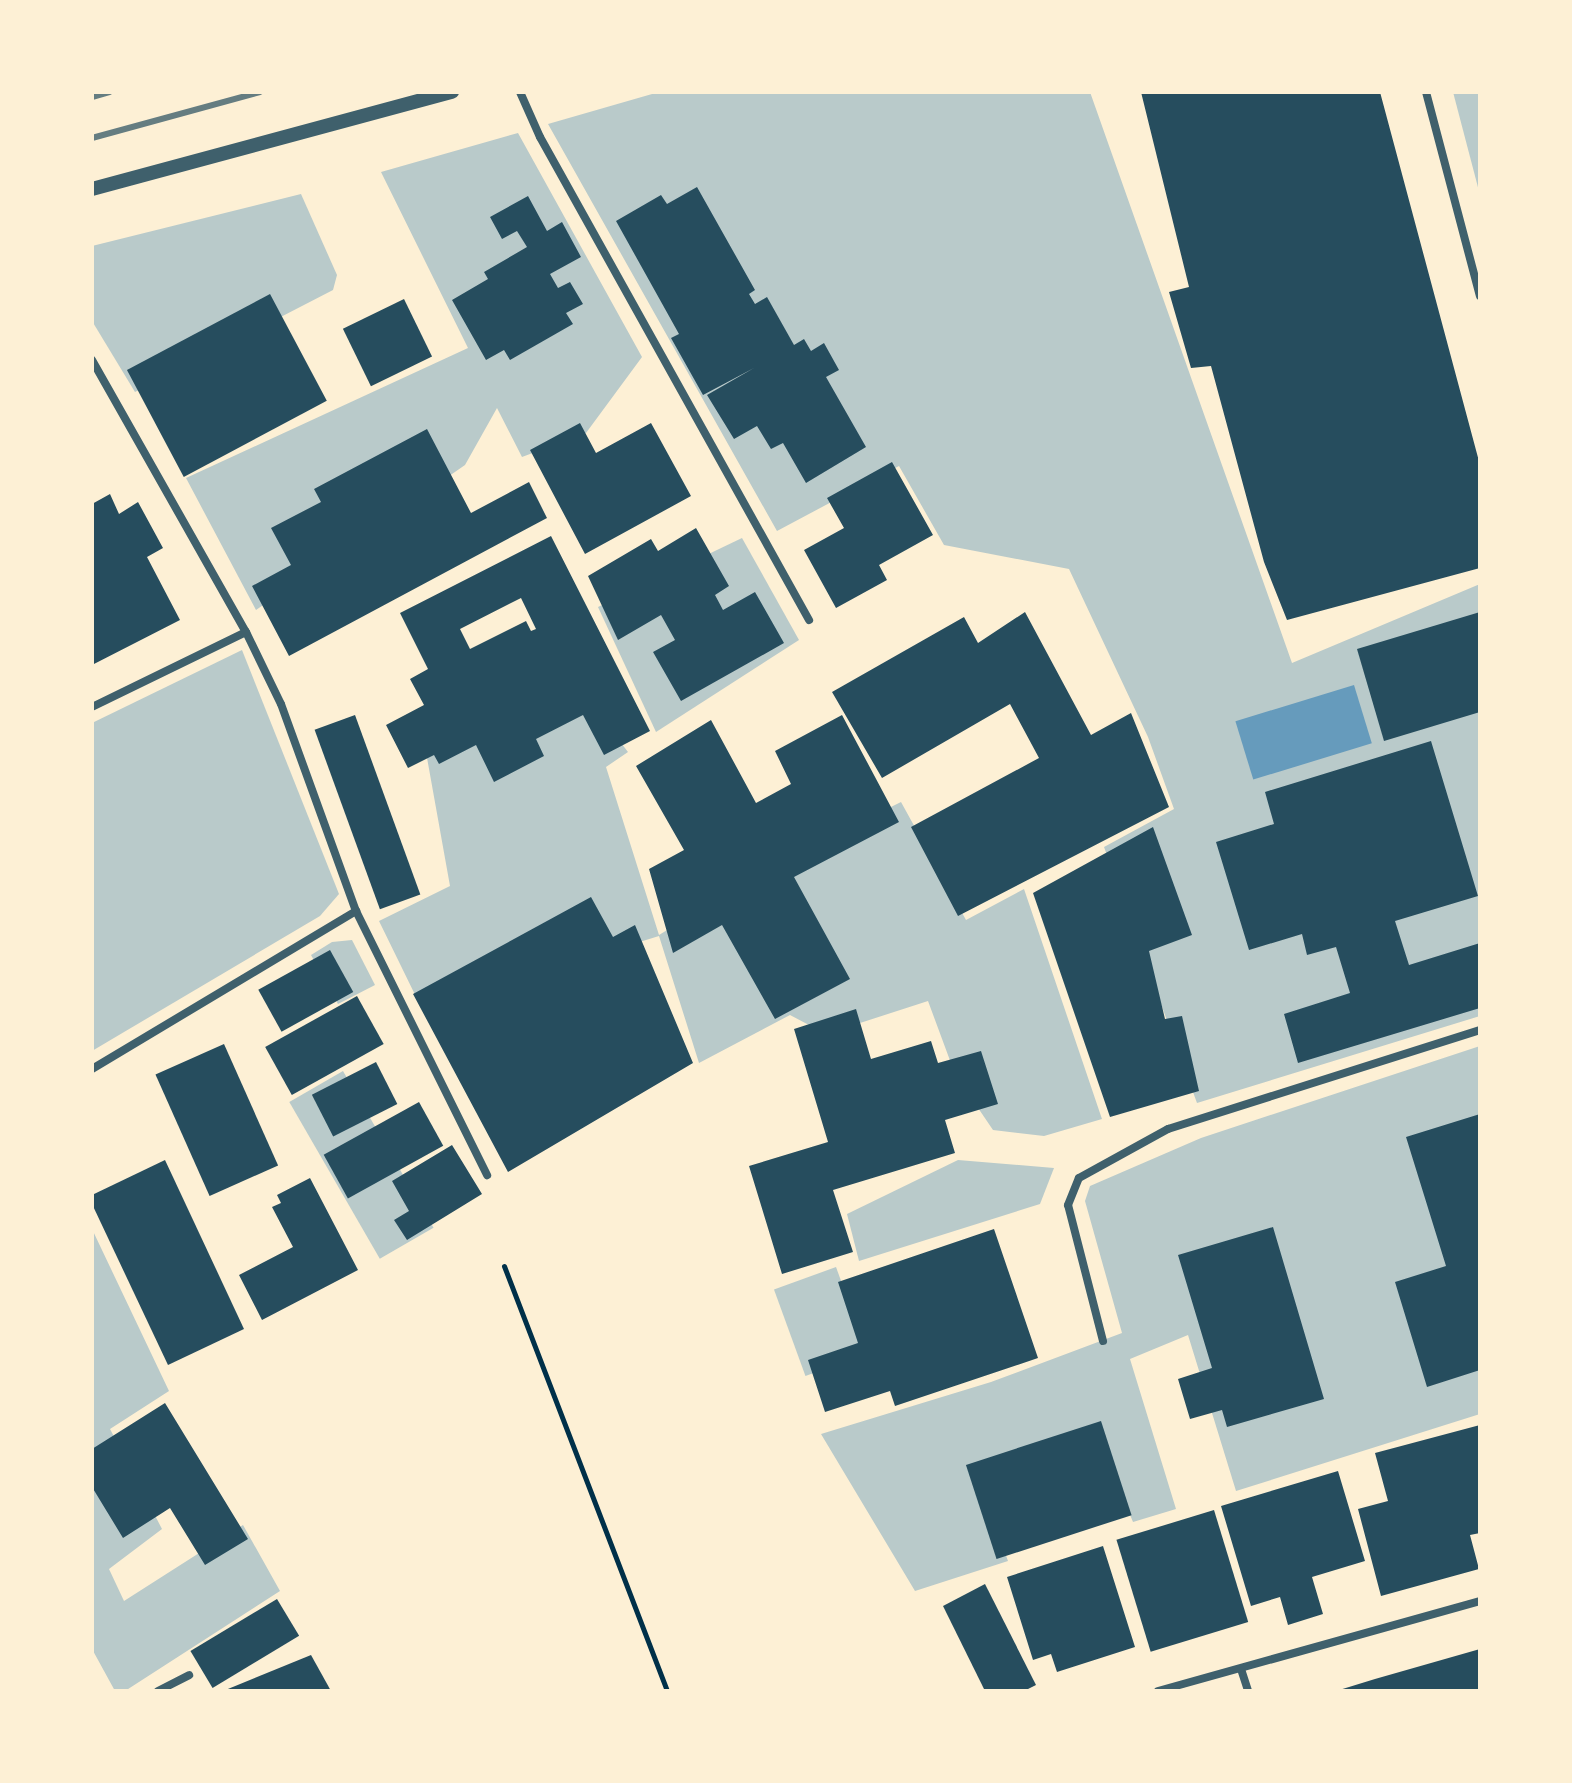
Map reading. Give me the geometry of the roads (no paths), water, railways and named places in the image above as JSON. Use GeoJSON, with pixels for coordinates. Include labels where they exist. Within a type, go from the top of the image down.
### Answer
{"type":"FeatureCollection","features":[{"type":"Feature","properties":{"kind":"street"},"geometry":{"type":"LineString","coordinates":[[92,189],[452,92]]}},
{"type":"Feature","properties":{"kind":"street"},"geometry":{"type":"LineString","coordinates":[[520,92],[540,137],[809,620]]}},
{"type":"Feature","properties":{"kind":"street"},"geometry":{"type":"LineString","coordinates":[[1426,92],[1480,296]]}},
{"type":"Feature","properties":{"kind":"street"},"geometry":{"type":"LineString","coordinates":[[92,360],[246,632],[281,704],[356,911],[487,1175]]}},
{"type":"Feature","properties":{"kind":"street"},"geometry":{"type":"LineString","coordinates":[[92,707],[246,632]]}},
{"type":"Feature","properties":{"kind":"street"},"geometry":{"type":"LineString","coordinates":[[92,1069],[356,911]]}},
{"type":"Feature","properties":{"kind":"street"},"geometry":{"type":"LineString","coordinates":[[1103,1341],[1068,1205],[1079,1178],[1168,1129],[1480,1030]]}},
{"type":"Feature","properties":{"kind":"street"},"geometry":{"type":"LineString","coordinates":[[1158,1691],[1480,1601]]}},
{"type":"Feature","properties":{"kind":"street"},"geometry":{"type":"LineString","coordinates":[[1241,1669],[1248,1691]]}},
{"type":"Feature","properties":{"kind":"street"},"geometry":{"type":"LineString","coordinates":[[158,1691],[189,1675]]}},
{"type":"Feature","properties":{"kind":"water"},"geometry":{"type":"Polygon","coordinates":[[[1354,685],[1372,743],[1253,780],[1235,721],[1354,685]]]}},
{"type":"Feature","properties":{"kind":"railway"},"geometry":{"type":"LineString","coordinates":[[92,97],[109,92]]}},
{"type":"Feature","properties":{"kind":"railway"},"geometry":{"type":"LineString","coordinates":[[92,138],[260,92]]}}]}
